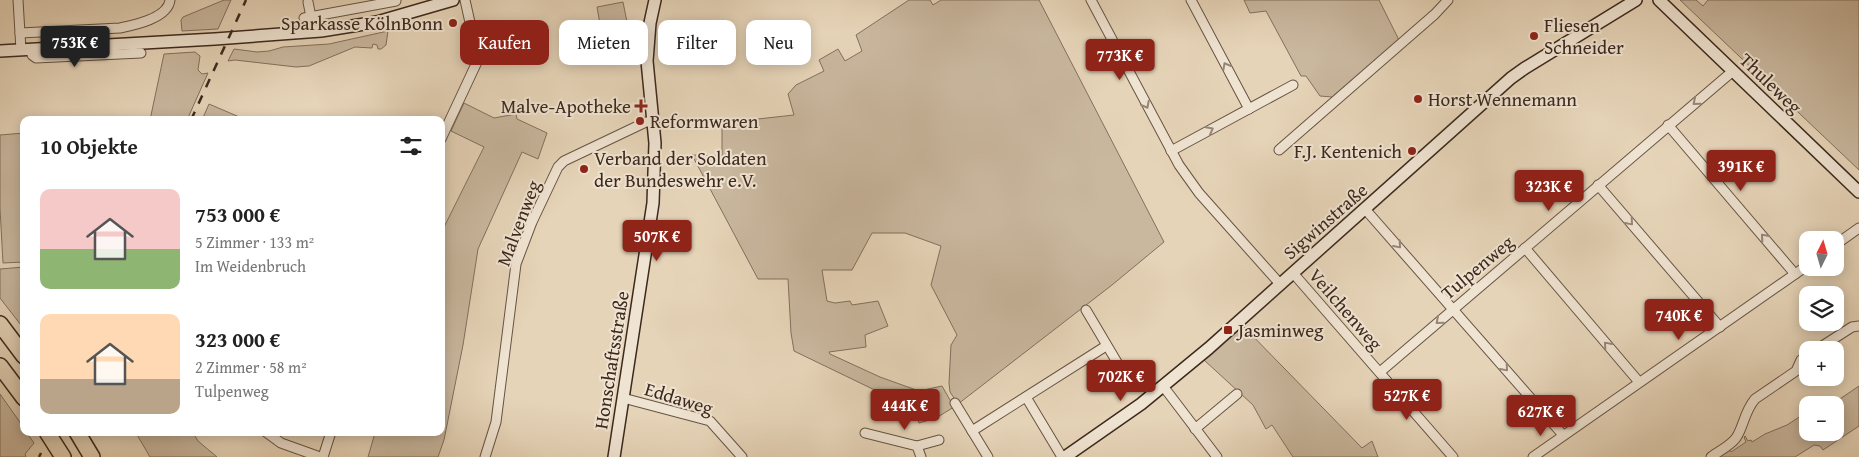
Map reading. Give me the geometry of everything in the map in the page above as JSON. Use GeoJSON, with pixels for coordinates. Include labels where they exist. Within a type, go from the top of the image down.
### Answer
{"type":"FeatureCollection","features":[{"type":"Feature","properties":{"kind":"highway"},"geometry":{"type":"LineString","coordinates":[[0,324],[20,351]]}},
{"type":"Feature","properties":{"kind":"highway"},"geometry":{"type":"LineString","coordinates":[[0,366],[20,393]]}},
{"type":"Feature","properties":{"kind":"highway"},"geometry":{"type":"LineString","coordinates":[[50,436],[63,457]]}},
{"type":"Feature","properties":{"kind":"highway"},"geometry":{"type":"LineString","coordinates":[[79,436],[92,457]]}},
{"type":"Feature","properties":{"kind":"street"},"geometry":{"type":"LineString","coordinates":[[18,0],[20,33],[26,49],[36,58],[142,53]]}},
{"type":"Feature","properties":{"kind":"street"},"geometry":{"type":"LineString","coordinates":[[20,33],[134,26],[162,14],[169,6],[170,0]]}},
{"type":"Feature","properties":{"kind":"street"},"geometry":{"type":"LineString","coordinates":[[308,2],[308,18],[396,0],[402,16]]}},
{"type":"Feature","properties":{"kind":"street"},"geometry":{"type":"LineString","coordinates":[[0,51],[281,35],[321,31],[402,16],[452,0]]}},
{"type":"Feature","properties":{"kind":"street"},"geometry":{"type":"LineString","coordinates":[[445,129],[476,62],[477,54],[465,0]]}},
{"type":"Feature","properties":{"kind":"street","name":"Honschaftsstraße"},"geometry":{"type":"LineString","coordinates":[[614,457],[652,212],[656,164],[654,122],[647,61],[650,23],[655,0]]}},
{"type":"Feature","properties":{"kind":"street"},"geometry":{"type":"LineString","coordinates":[[1090,0],[1188,180],[1280,284]]}},
{"type":"Feature","properties":{"kind":"street"},"geometry":{"type":"LineString","coordinates":[[1191,0],[1249,109]]}},
{"type":"Feature","properties":{"kind":"street","name":"Sigwinstraße"},"geometry":{"type":"LineString","coordinates":[[1064,457],[1141,404],[1209,348],[1518,73],[1636,0]]}},
{"type":"Feature","properties":{"kind":"street","name":"Thuleweg"},"geometry":{"type":"LineString","coordinates":[[1659,0],[1859,192]]}},
{"type":"Feature","properties":{"kind":"street"},"geometry":{"type":"LineString","coordinates":[[1278,150],[1435,14],[1445,1]]}},
{"type":"Feature","properties":{"kind":"street","name":"Tulpenweg"},"geometry":{"type":"LineString","coordinates":[[1380,372],[1733,71]]}},
{"type":"Feature","properties":{"kind":"street"},"geometry":{"type":"LineString","coordinates":[[1171,151],[1293,85]]}},
{"type":"Feature","properties":{"kind":"street","name":"Malvenweg"},"geometry":{"type":"LineString","coordinates":[[486,457],[496,422],[516,264],[554,174],[564,161],[646,122],[654,122]]}},
{"type":"Feature","properties":{"kind":"street"},"geometry":{"type":"LineString","coordinates":[[1668,125],[1795,274]]}},
{"type":"Feature","properties":{"kind":"street"},"geometry":{"type":"LineString","coordinates":[[1598,185],[1720,327]]}},
{"type":"Feature","properties":{"kind":"street"},"geometry":{"type":"LineString","coordinates":[[1366,209],[1564,435]]}},
{"type":"Feature","properties":{"kind":"street"},"geometry":{"type":"LineString","coordinates":[[1844,239],[1859,228]]}},
{"type":"Feature","properties":{"kind":"street"},"geometry":{"type":"LineString","coordinates":[[1525,248],[1639,382]]}},
{"type":"Feature","properties":{"kind":"street"},"geometry":{"type":"LineString","coordinates":[[1532,457],[1799,271]]}},
{"type":"Feature","properties":{"kind":"street","name":"Veilchenweg"},"geometry":{"type":"LineString","coordinates":[[1293,273],[1453,457]]}},
{"type":"Feature","properties":{"kind":"street"},"geometry":{"type":"LineString","coordinates":[[1086,310],[1120,369]]}},
{"type":"Feature","properties":{"kind":"street"},"geometry":{"type":"LineString","coordinates":[[1830,341],[1852,326],[1859,326]]}},
{"type":"Feature","properties":{"kind":"street"},"geometry":{"type":"LineString","coordinates":[[972,431],[1106,346]]}},
{"type":"Feature","properties":{"kind":"street"},"geometry":{"type":"LineString","coordinates":[[1711,457],[1736,438],[1747,411],[1755,399],[1796,371],[1799,366]]}},
{"type":"Feature","properties":{"kind":"street"},"geometry":{"type":"LineString","coordinates":[[1163,386],[1217,457]]}},
{"type":"Feature","properties":{"kind":"street"},"geometry":{"type":"LineString","coordinates":[[1195,429],[1237,394]]}},
{"type":"Feature","properties":{"kind":"street"},"geometry":{"type":"LineString","coordinates":[[1026,397],[1064,457]]}},
{"type":"Feature","properties":{"kind":"street","name":"Eddaweg"},"geometry":{"type":"LineString","coordinates":[[623,398],[710,421],[742,457]]}},
{"type":"Feature","properties":{"kind":"street"},"geometry":{"type":"LineString","coordinates":[[955,403],[988,457]]}},
{"type":"Feature","properties":{"kind":"street"},"geometry":{"type":"LineString","coordinates":[[865,433],[918,446],[939,440]]}},
{"type":"Feature","properties":{"kind":"street"},"geometry":{"type":"LineString","coordinates":[[271,436],[281,443],[322,457],[330,436]]}},
{"type":"Feature","properties":{"kind":"street"},"geometry":{"type":"LineString","coordinates":[[918,446],[921,457]]}},
{"type":"Feature","properties":{"kind":"shaded area"},"geometry":{"type":"Polygon","coordinates":[[[224,0],[231,0],[218,29],[182,31],[181,20],[183,17],[224,0]]]}},
{"type":"Feature","properties":{"kind":"shaded area"},"geometry":{"type":"Polygon","coordinates":[[[909,0],[930,0],[933,5],[941,0],[1039,0],[1164,242],[1112,285],[958,404],[950,392],[949,383],[951,345],[957,335],[931,285],[941,246],[905,233],[872,233],[852,270],[822,270],[827,301],[835,303],[850,301],[852,305],[878,301],[888,326],[865,335],[866,347],[829,352],[880,377],[919,391],[942,386],[954,407],[936,418],[919,423],[914,409],[794,351],[788,279],[758,279],[692,155],[722,156],[722,123],[794,115],[788,94],[796,85],[824,71],[819,60],[838,49],[845,61],[862,51],[856,35],[909,0]]]}},
{"type":"Feature","properties":{"kind":"shaded area"},"geometry":{"type":"Polygon","coordinates":[[[1244,0],[1379,0],[1399,40],[1332,97],[1320,96],[1306,76],[1301,76],[1266,11],[1250,13],[1244,0]]]}},
{"type":"Feature","properties":{"kind":"shaded area"},"geometry":{"type":"Polygon","coordinates":[[[1680,0],[1696,0],[1703,6],[1708,0],[1859,0],[1859,170],[1680,0]]]}},
{"type":"Feature","properties":{"kind":"shaded area"},"geometry":{"type":"Polygon","coordinates":[[[623,2],[627,20],[599,20],[597,7],[623,2]]]}},
{"type":"Feature","properties":{"kind":"shaded area"},"geometry":{"type":"Polygon","coordinates":[[[388,31],[386,45],[381,49],[378,49],[377,45],[373,44],[372,48],[355,47],[309,66],[296,67],[235,60],[228,61],[234,49],[257,52],[283,47],[329,44],[388,31]]]}},
{"type":"Feature","properties":{"kind":"shaded area"},"geometry":{"type":"Polygon","coordinates":[[[195,52],[200,56],[198,70],[202,74],[208,73],[189,116],[151,116],[164,54],[195,52]]]}},
{"type":"Feature","properties":{"kind":"shaded area"},"geometry":{"type":"Polygon","coordinates":[[[464,103],[494,118],[516,114],[517,119],[547,133],[538,159],[522,152],[478,249],[463,345],[445,435],[445,225],[484,147],[451,131],[464,103]]]}},
{"type":"Feature","properties":{"kind":"shaded area"},"geometry":{"type":"Polygon","coordinates":[[[209,104],[237,116],[204,116],[209,104]]]}},
{"type":"Feature","properties":{"kind":"shaded area"},"geometry":{"type":"Polygon","coordinates":[[[20,133],[20,262],[3,263],[0,208],[0,135],[20,133]]]}},
{"type":"Feature","properties":{"kind":"shaded area"},"geometry":{"type":"Polygon","coordinates":[[[20,267],[20,324],[0,298],[0,269],[20,267]]]}},
{"type":"Feature","properties":{"kind":"shaded area"},"geometry":{"type":"Polygon","coordinates":[[[1243,326],[1362,448],[1372,441],[1378,457],[1293,457],[1272,425],[1266,429],[1253,405],[1204,360],[1243,326]]]}},
{"type":"Feature","properties":{"kind":"shaded area"},"geometry":{"type":"Polygon","coordinates":[[[1859,386],[1859,426],[1844,436],[1844,396],[1859,386]]]}},
{"type":"Feature","properties":{"kind":"shaded area"},"geometry":{"type":"Polygon","coordinates":[[[0,394],[20,422],[20,436],[29,436],[34,443],[25,454],[26,457],[0,457],[0,394]]]}},
{"type":"Feature","properties":{"kind":"shaded area"},"geometry":{"type":"Polygon","coordinates":[[[1799,417],[1799,441],[1836,441],[1823,450],[1820,446],[1814,445],[1795,457],[1719,457],[1728,448],[1731,452],[1746,442],[1745,436],[1748,441],[1751,440],[1752,442],[1765,434],[1787,425],[1799,417]]]}},
{"type":"Feature","properties":{"kind":"shaded area"},"geometry":{"type":"Polygon","coordinates":[[[138,436],[195,436],[217,457],[150,457],[138,436]]]}},
{"type":"Feature","properties":{"kind":"shaded area"},"geometry":{"type":"Polygon","coordinates":[[[374,436],[445,436],[438,457],[368,457],[374,436]]]}},
{"type":"Feature","properties":{"kind":"railway"},"geometry":{"type":"LineString","coordinates":[[193,116],[246,0]]}},
{"type":"Feature","properties":{"kind":"railway"},"geometry":{"type":"LineString","coordinates":[[39,457],[41,453]]}},
{"type":"Feature","properties":{"kind":"place","name":"Sparkasse KölnBonn"},"geometry":{"type":"Point","coordinates":[453,23]}},
{"type":"Feature","properties":{"kind":"place","name":"Fliesen Schneider"},"geometry":{"type":"Point","coordinates":[1534,36]}},
{"type":"Feature","properties":{"kind":"place","name":"Horst Wennemann"},"geometry":{"type":"Point","coordinates":[1418,99]}},
{"type":"Feature","properties":{"kind":"place","name":"Malve-Apotheke"},"geometry":{"type":"Point","coordinates":[641,106]}},
{"type":"Feature","properties":{"kind":"place","name":"Reformwaren"},"geometry":{"type":"Point","coordinates":[640,121]}},
{"type":"Feature","properties":{"kind":"place","name":"F.J. Kentenich"},"geometry":{"type":"Point","coordinates":[1412,151]}},
{"type":"Feature","properties":{"kind":"place","name":"Verband der Soldaten der Bundeswehr e.V."},"geometry":{"type":"Point","coordinates":[584,169]}},
{"type":"Feature","properties":{"kind":"place","name":"Jasminweg"},"geometry":{"type":"Point","coordinates":[1228,330]}}]}
